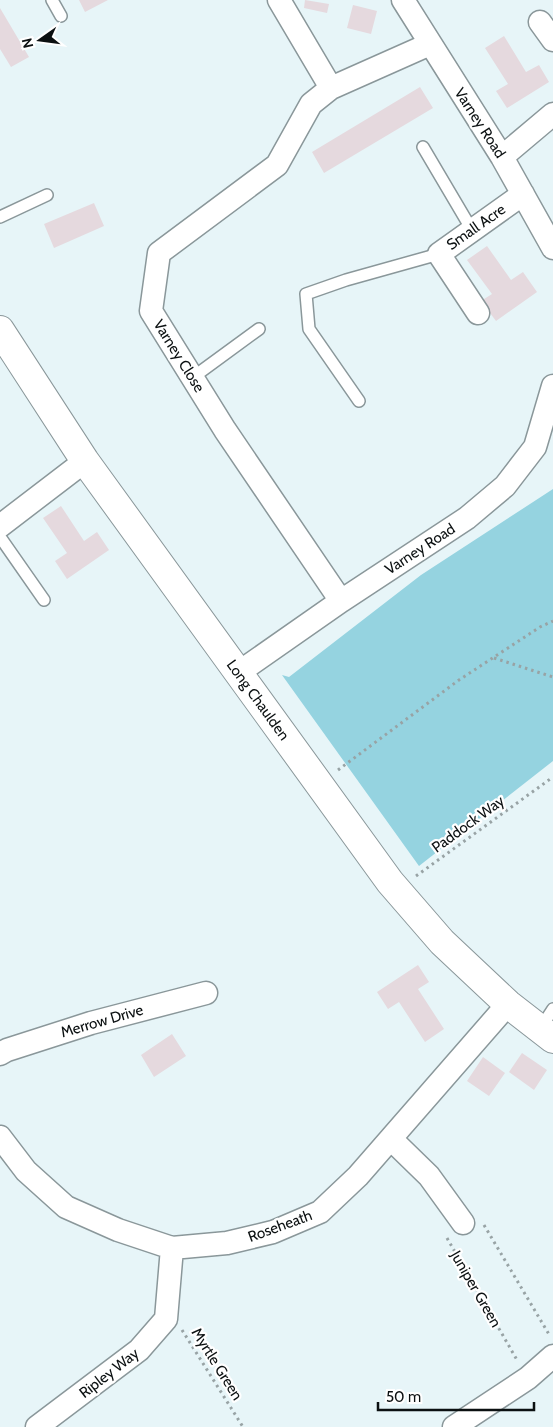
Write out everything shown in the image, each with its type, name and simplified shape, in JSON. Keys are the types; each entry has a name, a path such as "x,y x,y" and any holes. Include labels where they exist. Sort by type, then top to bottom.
{"street":[{"path":"279,0 332,88"},
{"name":"Varney Road","path":"402,0 502,157 553,248"},
{"path":"540,22 553,40"},
{"name":"Varney Close","path":"341,601 225,430 151,311 159,253 276,165 311,104 332,88 430,44"},
{"path":"502,157 553,114"},
{"name":"Small Acre","path":"478,313 439,254 523,194"},
{"name":"Long Chaulden","path":"0,330 85,461 390,882 442,942 508,1004 549,1026"},
{"name":"Varney Road","path":"238,673 341,601 467,518 505,486 535,447 553,386"},
{"path":"0,526 85,461"},
{"name":"Merrow Drive","path":"0,1054 7,1050 91,1023 206,992"},
{"name":"Roseheath","path":"1,1139 26,1171 66,1207 118,1230 172,1248 226,1243 273,1232 320,1212 358,1176 508,1004"},
{"path":"391,1139 429,1176 463,1223"},
{"path":"166,1318 172,1248"},
{"name":"Ripley Way","path":"37,1427 139,1350 166,1318"},
{"path":"454,1427 528,1378 553,1356"}],"lane":[{"path":"52,0 61,16"},
{"path":"423,147 472,230"},
{"path":"0,217 47,195"},
{"path":"359,401 308,329 306,294 346,280 439,254"},
{"path":"192,378 259,330"},
{"path":"0,538 44,600"}],"path":[{"path":"319,784 459,680 540,627 553,622"},
{"path":"494,658 553,677"},
{"name":"Paddock Way","path":"397,889 553,777"},
{"path":"463,1223 477,1212 553,1342"},
{"name":"Juniper Green","path":"463,1223 446,1236 528,1378"},
{"name":"Myrtle Green","path":"166,1318 179,1326 243,1427"}],"shaded area":[{"path":"553,489 553,761 419,866 282,675 289,677 421,575"}],"building":[{"path":"79,0 108,0 85,12"},
{"path":"305,0 329,4 327,13 304,8"},
{"path":"353,5 377,11 371,34 347,28"},
{"path":"0,8 29,57 11,67 0,49"},
{"path":"504,36 526,72 539,65 549,82 507,108 496,91 508,84 485,48"},
{"path":"420,87 433,108 324,173 312,152"},
{"path":"94,203 104,226 54,248 44,224"},
{"path":"487,246 511,280 523,272 537,292 496,321 481,301 492,294 467,260"},
{"path":"61,506 84,541 97,532 109,550 67,579 55,561 67,553 43,518"},
{"path":"418,965 429,982 418,989 444,1029 425,1042 399,1002 388,1009 377,992"},
{"path":"172,1034 186,1056 154,1077 141,1055"},
{"path":"522,1053 547,1070 534,1090 509,1072"},
{"path":"483,1057 505,1073 489,1096 467,1081"}]}
